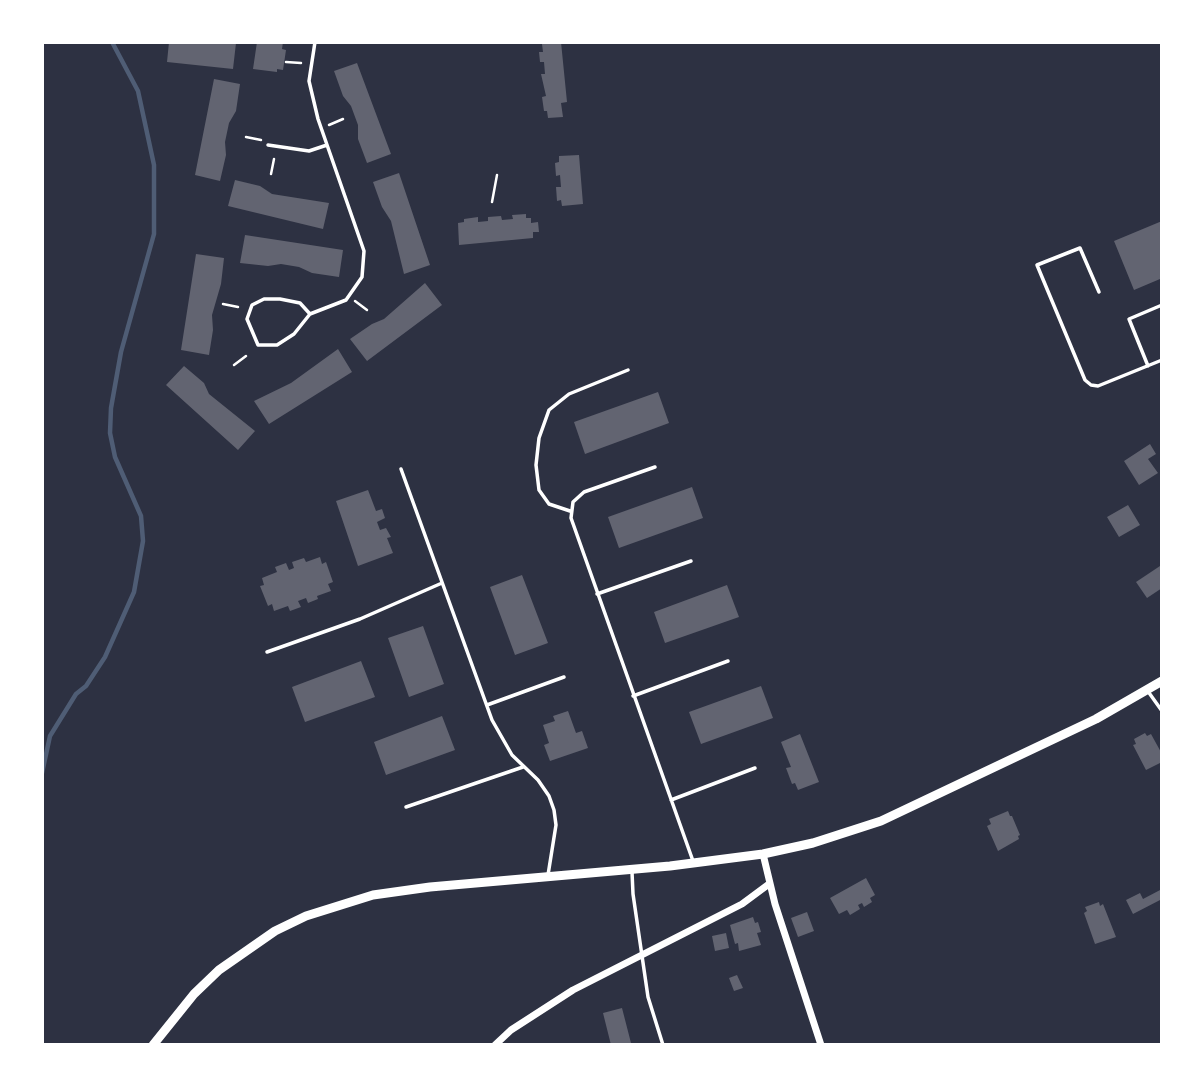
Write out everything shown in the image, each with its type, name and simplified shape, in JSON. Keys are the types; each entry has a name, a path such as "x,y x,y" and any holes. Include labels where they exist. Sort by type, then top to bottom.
{"street":[{"path":"153,1045 194,994 219,970 275,930 306,916 373,895 430,887 694,863 763,854 813,843 881,821 1012,760 1162,681"},
{"path":"763,854 775,904 821,1045"},
{"path":"495,1045 511,1030 546,1006 742,904 769,884"}],"lane":[{"path":"310,314 300,303 264,299 252,305 247,318 258,345 277,345 294,334 310,314 346,300 362,277 365,251 327,145 309,81 314,42"},
{"path":"268,145 309,151 327,145"},
{"path":"1099,292 1080,247 1037,265 1086,380 1091,385 1098,386 1162,360"},
{"path":"1148,366 1129,319 1162,305"},
{"path":"570,511 549,504 539,489 536,466 540,438 549,410 569,394 628,370"},
{"path":"655,467 584,492 573,502 570,518 694,863"},
{"path":"401,469 500,736 549,796 556,825 548,877"},
{"path":"597,594 691,561"},
{"path":"267,652 360,619 442,583"},
{"path":"633,696 728,661"},
{"path":"487,705 564,677"},
{"path":"1147,690 1162,711"},
{"path":"406,807 523,767"},
{"path":"671,800 755,768"},
{"path":"632,869 633,894 648,997 663,1045"}],"path":[{"path":"286,62 301,63"},
{"path":"329,125 343,119"},
{"path":"246,137 261,140"},
{"path":"271,174 274,159"},
{"path":"492,202 497,175"},
{"path":"355,301 367,310"},
{"path":"223,304 238,307"},
{"path":"234,365 246,356"}],"building":[{"path":"169,42 236,43 233,69 167,62"},
{"path":"257,42 283,42 282,49 286,50 283,70 277,69 277,72 253,69"},
{"path":"561,42 567,102 561,103 563,117 548,118 542,97 546,96 541,74 545,74 544,62 540,62 539,52 543,52 542,44"},
{"path":"357,63 391,154 367,163 358,139 358,125 334,71"},
{"path":"214,79 240,84 236,111 229,123 225,142 226,155 220,181 195,175"},
{"path":"579,155 583,204 562,206 561,200 557,201 556,187 561,187 560,175 556,176 555,163 559,162 559,156"},
{"path":"399,173 430,265 404,274 391,221 382,207 373,182"},
{"path":"235,180 260,186 272,194 329,203 323,229 228,206"},
{"path":"526,214 526,218 531,218 531,223 538,222 539,232 533,232 533,238 459,245 458,223 464,222 464,219 478,217 478,222 488,221 488,217 501,216 502,220 513,219 512,215"},
{"path":"1162,221 1162,283 1160,279 1134,290 1114,241"},
{"path":"245,235 343,250 339,277 281,264 268,266 240,263"},
{"path":"196,254 224,258 221,284 212,315 213,330 209,355 181,350"},
{"path":"425,283 442,305 367,361 350,339 384,319"},
{"path":"338,349 352,372 269,424 254,401 291,383"},
{"path":"184,366 204,383 209,394 255,431 238,450 166,385"},
{"path":"658,392 669,423 585,454 574,422"},
{"path":"1150,444 1156,454 1148,459 1158,473 1139,485 1124,461"},
{"path":"692,487 703,518 619,548 608,517"},
{"path":"368,490 376,511 382,509 385,518 377,522 380,530 386,528 391,537 387,538 393,553 358,566 336,501"},
{"path":"1128,505 1140,525 1119,537 1107,517"},
{"path":"320,557 322,564 326,562 333,582 328,584 331,591 308,603 306,598 298,601 301,607 290,611 288,606 274,611 272,604 268,606 260,586 264,585 262,578 277,572 275,567 286,563 289,570 294,568 292,562 304,558 306,562"},
{"path":"1160,566 1162,588 1147,598 1136,582"},
{"path":"522,575 548,643 515,655 490,587"},
{"path":"727,585 739,617 665,643 654,612"},
{"path":"423,626 444,684 409,697 388,638"},
{"path":"361,661 375,697 305,722 292,687"},
{"path":"761,686 773,718 701,744 689,712"},
{"path":"568,711 576,733 582,731 588,748 550,761 544,745 549,743 543,725 555,721 553,716"},
{"path":"442,716 455,750 386,775 374,742"},
{"path":"1145,733 1147,736 1151,734 1162,754 1162,762 1146,770 1133,745 1136,744 1134,739"},
{"path":"800,734 819,782 798,790 795,783 792,784 786,768 791,767 781,742"},
{"path":"1008,811 1020,835 1019,839 998,851 987,826 991,824 989,819"},
{"path":"866,878 875,895 870,898 872,902 864,907 862,903 858,905 860,909 850,915 847,910 839,914 830,898"},
{"path":"1162,889 1162,899 1133,914 1126,900 1140,893 1143,899"},
{"path":"1099,902 1100,906 1103,904 1116,937 1095,944 1084,913 1087,911 1085,907"},
{"path":"807,912 814,931 798,937 791,918"},
{"path":"753,917 761,932 757,933 761,945 739,951 730,925"},
{"path":"726,933 729,948 715,951 712,936"},
{"path":"737,975 743,988 734,991 729,978"},
{"path":"622,1008 631,1043 611,1045 603,1013"}],"waterway":[{"path":"42,773 50,736 76,694 86,686 105,657 134,592 143,541 141,516 115,457 110,433 111,408 121,352 154,234 154,165 138,91 112,42"}]}
